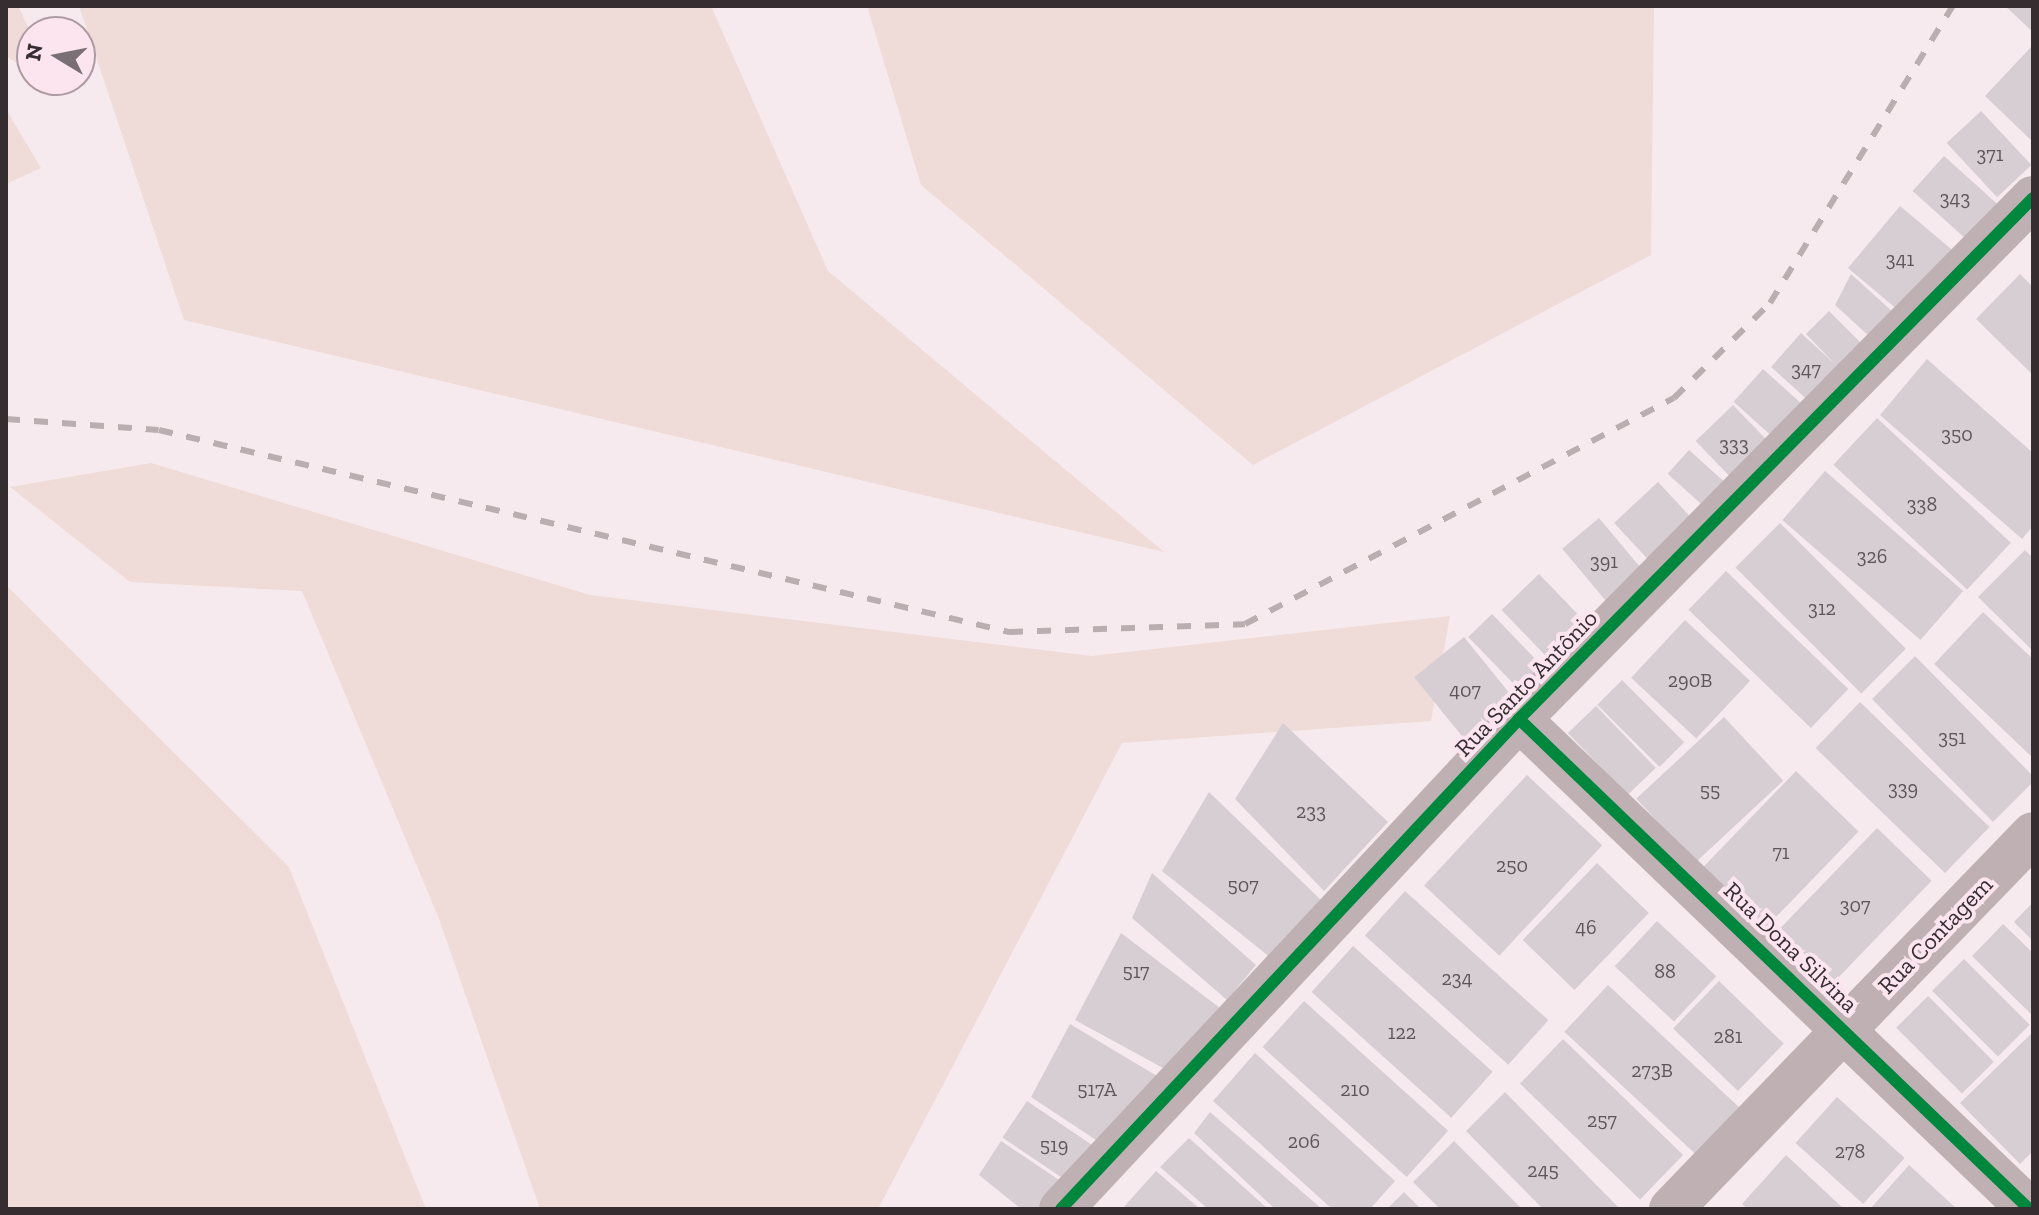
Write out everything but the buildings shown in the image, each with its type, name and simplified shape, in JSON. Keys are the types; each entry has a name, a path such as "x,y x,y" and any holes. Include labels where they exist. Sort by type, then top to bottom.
{"street":[{"name":"Rua Santo Antônio","path":"1061,1209 1519,719 2033,198"},
{"name":"Rua Dona Silvina","path":"1519,719 2029,1209"},
{"name":"Rua Contagem","path":"1671,1209 2033,834"}],"shaded area":[{"path":"6,6 18,6 23,16 16,16 16,63 6,56"},
{"path":"79,6 711,6 828,271 1164,552 184,320 96,57 96,16 82,16"},
{"path":"867,6 1654,6 1651,255 1253,465 921,185"},
{"path":"6,109 41,168 6,184"},
{"path":"151,463 590,595 1091,656 1450,616 1431,721 1122,743 878,1209 540,1209 439,919 302,591 130,582 10,487"},
{"path":"6,585 289,867 426,1209 6,1209"}],"railway":[{"path":"6,419 159,430 1009,632 1245,624 1674,398 1770,303 1953,6"}],"cycle path":[{"path":"1061,1209 1519,719 2033,198"},
{"path":"1519,719 2029,1209"}]}
